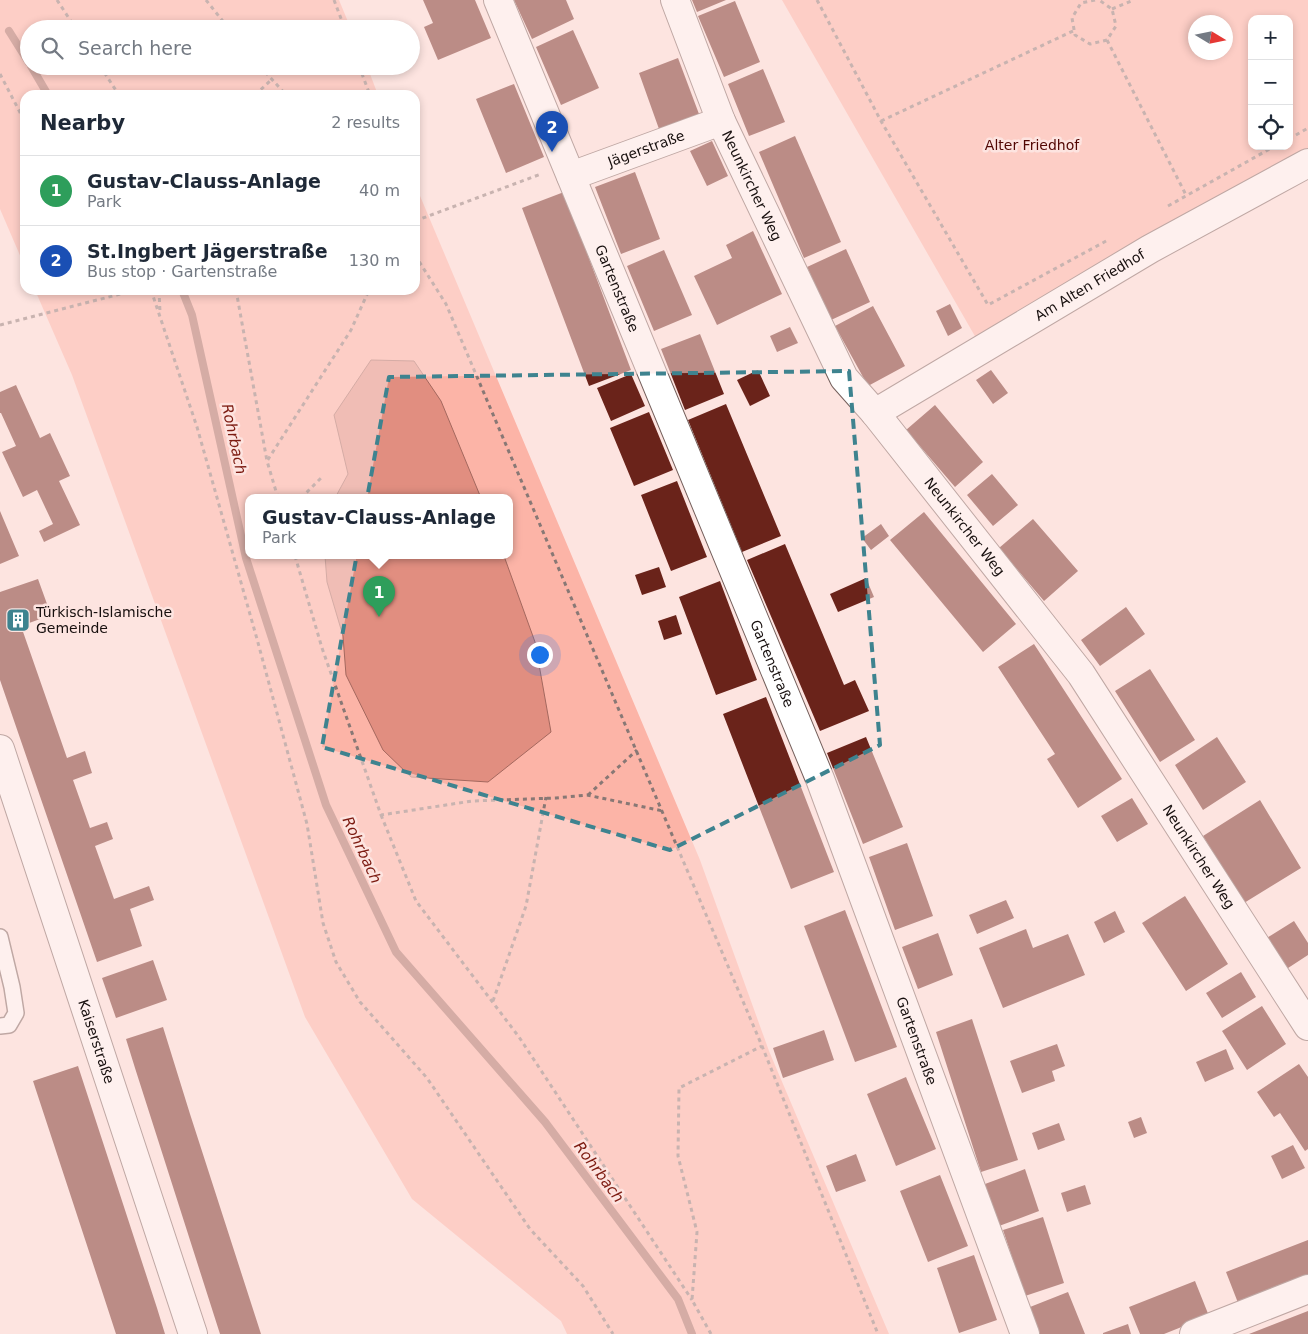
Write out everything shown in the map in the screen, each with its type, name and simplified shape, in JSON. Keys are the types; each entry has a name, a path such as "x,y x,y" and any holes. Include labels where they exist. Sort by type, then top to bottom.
{"street":[{"name":"Gartenstraße","path":"498,0 820,779 1025,1334"},
{"name":"Neunkircher Weg","path":"675,0 721,120 844,378 875,413 1081,674 1308,1026"},
{"name":"Jägerstraße","path":"569,170 721,120"},
{"name":"Am Alten Friedhof","path":"875,413 1150,248 1308,163"},
{"name":"Kaiserstraße","path":"0,749 193,1334"},
{"path":"1194,1334 1308,1289"}],"lane":[{"path":"0,937 16,1013 9,1025 0,1026"}],"path":[{"path":"58,0 70,20"},
{"path":"206,0 222,20"},
{"path":"334,0 342,20"},
{"path":"817,0 881,120 988,305 1114,237"},
{"path":"1095,0 1080,2 1072,18 1075,35 1090,44 1107,40 1116,26 1112,9 1099,0"},
{"path":"1112,9 1134,0"},
{"path":"881,120 1073,31"},
{"path":"1107,40 1186,195"},
{"path":"0,74 20,112"},
{"path":"106,75 116,90"},
{"path":"267,75 281,90"},
{"path":"362,75 368,90"},
{"path":"261,90 271,80"},
{"path":"1293,137 1308,128"},
{"path":"1163,209 1269,150"},
{"path":"420,219 569,170"},
{"path":"420,263 446,304 637,750 762,1046 878,1334"},
{"path":"0,324 116,295"},
{"path":"153,295 197,427 257,639 307,824 323,923 336,962 360,1002 427,1078 530,1229 583,1286 613,1334"},
{"path":"159,295 161,318"},
{"path":"237,295 268,461 277,494"},
{"path":"268,461 351,330 367,295"},
{"path":"305,494 321,478"},
{"path":"296,559 322,648 381,815 416,900 524,1045 692,1300 711,1334"},
{"path":"587,795 637,750"},
{"path":"381,815 472,801 587,795 663,811"},
{"path":"493,1001 526,906 546,798"},
{"path":"692,1300 696,1232 678,1156 679,1088 762,1046"}],"highlighted area":[{"path":"849,371 880,745 670,850 322,747 389,377"}],"green space":[{"path":"0,0 339,0 347,20 20,20 20,75 370,75 376,90 20,90 20,255 0,209"},
{"name":"Alter Friedhof","path":"782,0 1308,0 1308,161 976,338"},
{"path":"420,196 700,860 769,1051 889,1334 567,1334 561,1321 412,1199 305,1017 72,375 37,295 420,295"}],"shaded area":[{"path":"371,360 414,361 441,401 479,494 337,494 348,474 334,415"},
{"path":"325,559 505,559 535,642 551,732 488,782 411,777 383,750 346,675 343,636 327,582"}],"building":[{"path":"423,0 475,0 491,38 438,60 424,27 433,23"},
{"path":"514,0 566,0 574,19 532,39"},
{"path":"692,0 726,0 697,12"},
{"path":"735,1 760,62 724,77 698,16"},
{"path":"573,30 599,88 561,105 536,47"},
{"path":"678,58 699,114 659,129 639,73"},
{"path":"763,69 785,122 749,136 728,84"},
{"path":"514,84 544,157 506,173 476,99"},
{"path":"795,136 841,242 804,258 759,152"},
{"path":"712,141 728,176 707,186 690,151"},
{"path":"635,172 660,239 621,254 595,187"},
{"path":"564,192 631,370 589,386 522,208"},
{"path":"753,231 782,294 717,325 694,276 732,258 726,245"},
{"path":"846,249 870,302 831,320 807,267"},
{"path":"664,250 692,315 654,331 627,266"},
{"path":"950,304 962,328 948,336 936,311"},
{"path":"873,306 905,366 868,386 835,326"},
{"path":"790,327 798,343 777,352 770,336"},
{"path":"700,334 724,394 685,410 661,349"},
{"path":"758,370 770,396 750,406 737,380"},
{"path":"991,370 1008,393 993,404 976,380"},
{"path":"631,374 645,406 611,421 597,388"},
{"path":"16,385 40,438 50,433 70,476 59,481 80,525 44,542 39,531 53,524 37,490 23,497 2,452 16,446 0,413 0,392"},
{"path":"726,404 781,536 742,552 688,420"},
{"path":"935,405 983,462 955,487 906,430"},
{"path":"649,412 673,470 634,486 610,428"},
{"path":"992,474 1018,505 993,526 967,495"},
{"path":"677,481 707,557 671,571 641,495"},
{"path":"0,511 19,556 0,564"},
{"path":"924,512 1016,624 983,652 890,540"},
{"path":"1033,519 1078,571 1044,601 999,548"},
{"path":"881,524 889,536 871,550 862,538"},
{"path":"785,544 844,685 855,680 869,711 820,731 747,560"},
{"path":"659,567 666,587 642,595 635,575"},
{"path":"866,578 874,597 838,612 830,594"},
{"path":"38,579 51,615 21,626 67,758 85,751 92,773 73,780 90,828 107,822 113,839 95,846 114,899 149,886 154,900 130,909 142,946 97,962 0,680 0,592"},
{"path":"720,581 757,680 716,695 679,597"},
{"path":"1126,607 1145,634 1100,666 1081,640"},
{"path":"676,615 682,634 664,640 658,621"},
{"path":"1034,644 1122,779 1078,808 1047,759 1055,754 998,667"},
{"path":"1150,669 1195,740 1160,762 1115,691"},
{"path":"766,697 834,872 791,889 723,714"},
{"path":"866,737 903,827 863,844 827,753"},
{"path":"1217,737 1246,782 1203,810 1175,765"},
{"path":"1132,798 1148,824 1117,842 1101,816"},
{"path":"1260,800 1301,868 1244,903 1203,836"},
{"path":"907,843 933,916 895,930 869,857"},
{"path":"1185,896 1228,964 1186,991 1142,923"},
{"path":"1006,900 1014,918 977,934 969,915"},
{"path":"845,910 897,1047 855,1062 804,926"},
{"path":"1115,911 1125,932 1104,943 1094,922"},
{"path":"1294,921 1308,943 1308,955 1285,970 1265,939"},
{"path":"1026,929 1033,948 1068,934 1085,975 1003,1008 979,948"},
{"path":"938,933 953,975 918,989 902,947"},
{"path":"153,960 167,1000 116,1018 102,978"},
{"path":"1241,972 1256,997 1222,1018 1206,993"},
{"path":"1262,1006 1286,1044 1247,1070 1222,1031"},
{"path":"972,1019 1018,1160 981,1172 936,1032"},
{"path":"163,1027 261,1334 220,1334 135,1068 126,1039"},
{"path":"824,1030 834,1060 783,1078 773,1048"},
{"path":"1057,1044 1065,1066 1052,1071 1055,1081 1022,1093 1010,1061"},
{"path":"1226,1049 1234,1069 1205,1082 1196,1062"},
{"path":"1299,1064 1308,1077 1308,1149 1305,1151 1280,1113 1274,1117 1257,1092"},
{"path":"78,1066 165,1334 116,1334 33,1081"},
{"path":"906,1077 936,1149 896,1166 867,1094"},
{"path":"1141,1117 1147,1133 1134,1138 1128,1122"},
{"path":"1059,1123 1065,1140 1038,1150 1032,1133"},
{"path":"1293,1145 1305,1168 1282,1179 1271,1156"},
{"path":"856,1154 866,1181 836,1192 826,1166"},
{"path":"1025,1169 1039,1211 999,1226 985,1184"},
{"path":"940,1175 968,1246 928,1262 900,1191"},
{"path":"1085,1185 1091,1204 1067,1212 1061,1193"},
{"path":"1043,1217 1064,1283 1025,1296 1003,1230"},
{"path":"1308,1240 1308,1282 1240,1308 1226,1272"},
{"path":"974,1255 997,1320 959,1333 937,1268"},
{"path":"1195,1281 1209,1316 1164,1334 1140,1334 1129,1307"},
{"path":"1068,1292 1085,1334 1040,1334 1030,1307"},
{"path":"1308,1311 1308,1334 1249,1334 1272,1325"},
{"path":"1128,1324 1131,1334 1103,1334 1103,1333"}],"waterway":[{"name":"Rohrbach","path":"9,31 20,49"},
{"name":"Rohrbach","path":"36,75 45,90"},
{"name":"Rohrbach","path":"184,295 192,315 245,554"},
{"name":"Rohrbach","path":"246,559 326,805 396,952 545,1122 678,1299 692,1334"}],"place":[{"name":"St.Ingbert Jägerstraße","path":"552,152"},
{"name":"Gustav-Clauss-Anlage","path":"379,617"},
{"name":"Türkisch-Islamische Gemeinde","path":"18,620"}]}
